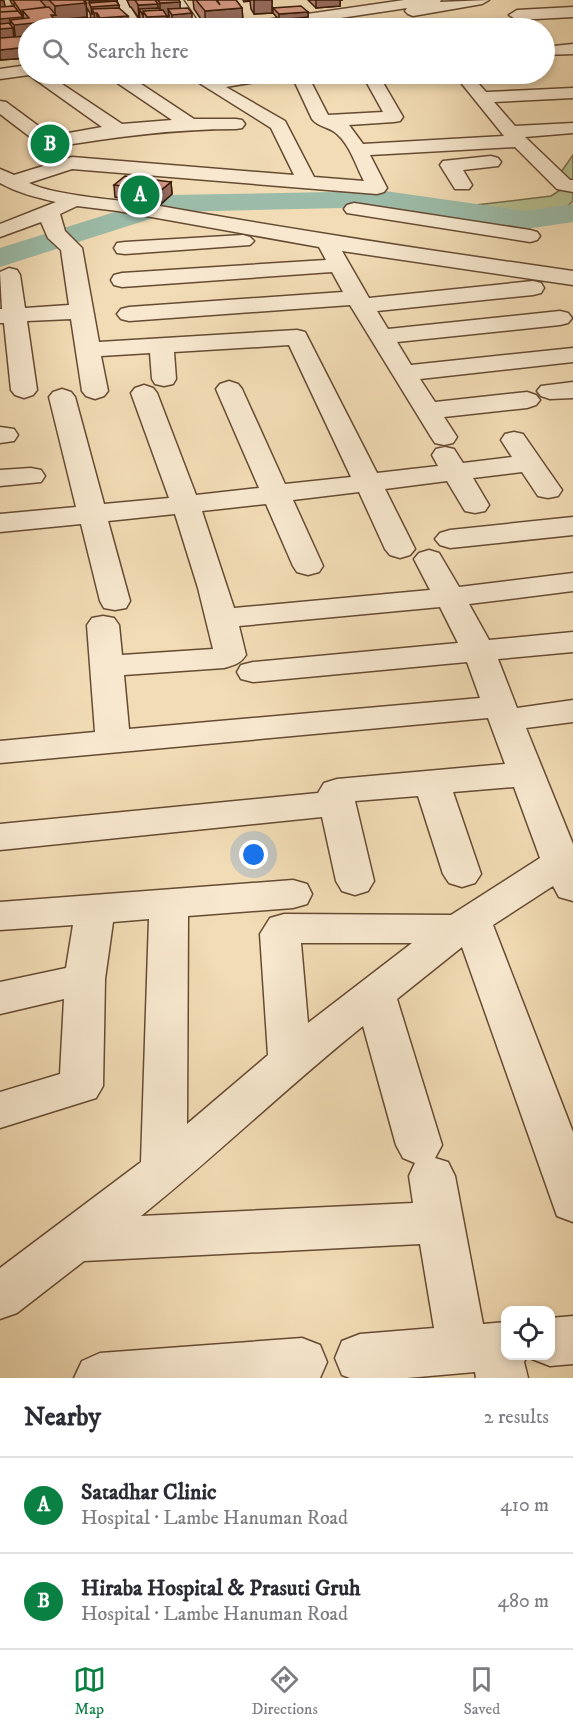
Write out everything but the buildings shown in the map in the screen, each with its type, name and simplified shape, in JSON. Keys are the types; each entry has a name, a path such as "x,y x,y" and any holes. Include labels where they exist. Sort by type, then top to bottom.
{"street":[{"path":"119,0 130,18"},
{"path":"176,0 188,18"},
{"path":"298,0 315,18"},
{"path":"335,18 434,0"},
{"path":"534,0 573,29"},
{"path":"386,18 488,2"},
{"path":"240,9 245,18"},
{"path":"532,18 551,13 573,12"},
{"path":"456,15 499,13 506,18"},
{"path":"555,60 573,49"},
{"path":"0,69 18,66"},
{"path":"0,74 18,71"},
{"path":"51,84 118,130"},
{"path":"131,84 190,124"},
{"path":"211,84 279,125 307,183"},
{"path":"0,199 10,182 65,164 377,188 358,150 343,129 324,121 304,84"},
{"path":"324,121 394,117 376,84"},
{"path":"471,84 501,127 568,185"},
{"path":"482,97 573,93"},
{"path":"0,106 47,141 118,130 190,124 236,124"},
{"path":"358,150 501,127 573,110"},
{"path":"214,123 232,177"},
{"path":"152,127 160,171"},
{"path":"501,127 573,128"},
{"path":"404,130 437,128"},
{"path":"86,135 92,165"},
{"path":"462,185 450,165 537,159"},
{"path":"10,182 76,200 118,205 327,242 573,278"},
{"path":"0,231 50,213 76,200"},
{"path":"354,209 530,236"},
{"path":"50,213 51,226 64,242 83,311 95,390"},
{"path":"407,254 439,221"},
{"path":"125,248 300,237"},
{"path":"327,242 360,302 427,411 455,473 475,505"},
{"path":"122,280 341,266"},
{"path":"9,275 7,316 24,390"},
{"path":"129,314 360,302 533,288"},
{"path":"7,316 83,311"},
{"path":"381,337 560,318"},
{"path":"0,1297 164,1171 290,1061 465,925 569,869 527,774 479,652 451,597 426,549 368,483 298,338 292,336 236,351 162,345 90,350"},
{"path":"106,666 227,658 230,655 222,618 185,505 154,386 162,345"},
{"path":"403,373 573,355"},
{"path":"229,389 308,566"},
{"path":"427,411 550,394"},
{"path":"62,397 92,515 109,613 106,666 113,741"},
{"path":"514,440 548,490"},
{"path":"0,523 275,495 531,463"},
{"path":"0,478 32,476"},
{"path":"426,549 573,526"},
{"path":"222,618 451,597 573,582"},
{"path":"254,672 573,642"},
{"path":"0,752 113,741 502,713 573,711"},
{"path":"355,880 335,792 430,781 527,774"},
{"path":"430,781 462,874"},
{"path":"0,837 337,803"},
{"path":"0,916 293,894"},
{"path":"164,1171 169,904"},
{"path":"0,1110 81,1086 85,979 95,909"},
{"path":"290,1061 281,930 289,926 465,925"},
{"path":"465,925 557,1149 573,1202"},
{"path":"0,998 85,979"},
{"path":"360,1358 492,1355 440,1222 425,1160 375,995"},
{"path":"75,1240 440,1222"},
{"path":"555,1342 573,1340"},
{"path":"100,1378 302,1362"}],"green space":[{"path":"573,155 573,182 561,172"},
{"path":"573,182 573,201 562,211 522,215 476,211 476,205 551,196"},
{"path":"367,199 525,221 532,233 358,205"}],"waterway":[{"path":"0,258 169,204 385,199 526,220 573,213"}],"place":[{"name":"Hiraba Hospital & Prasuti Gruh","path":"50,144"},
{"name":"Satadhar Clinic","path":"140,195"}]}
